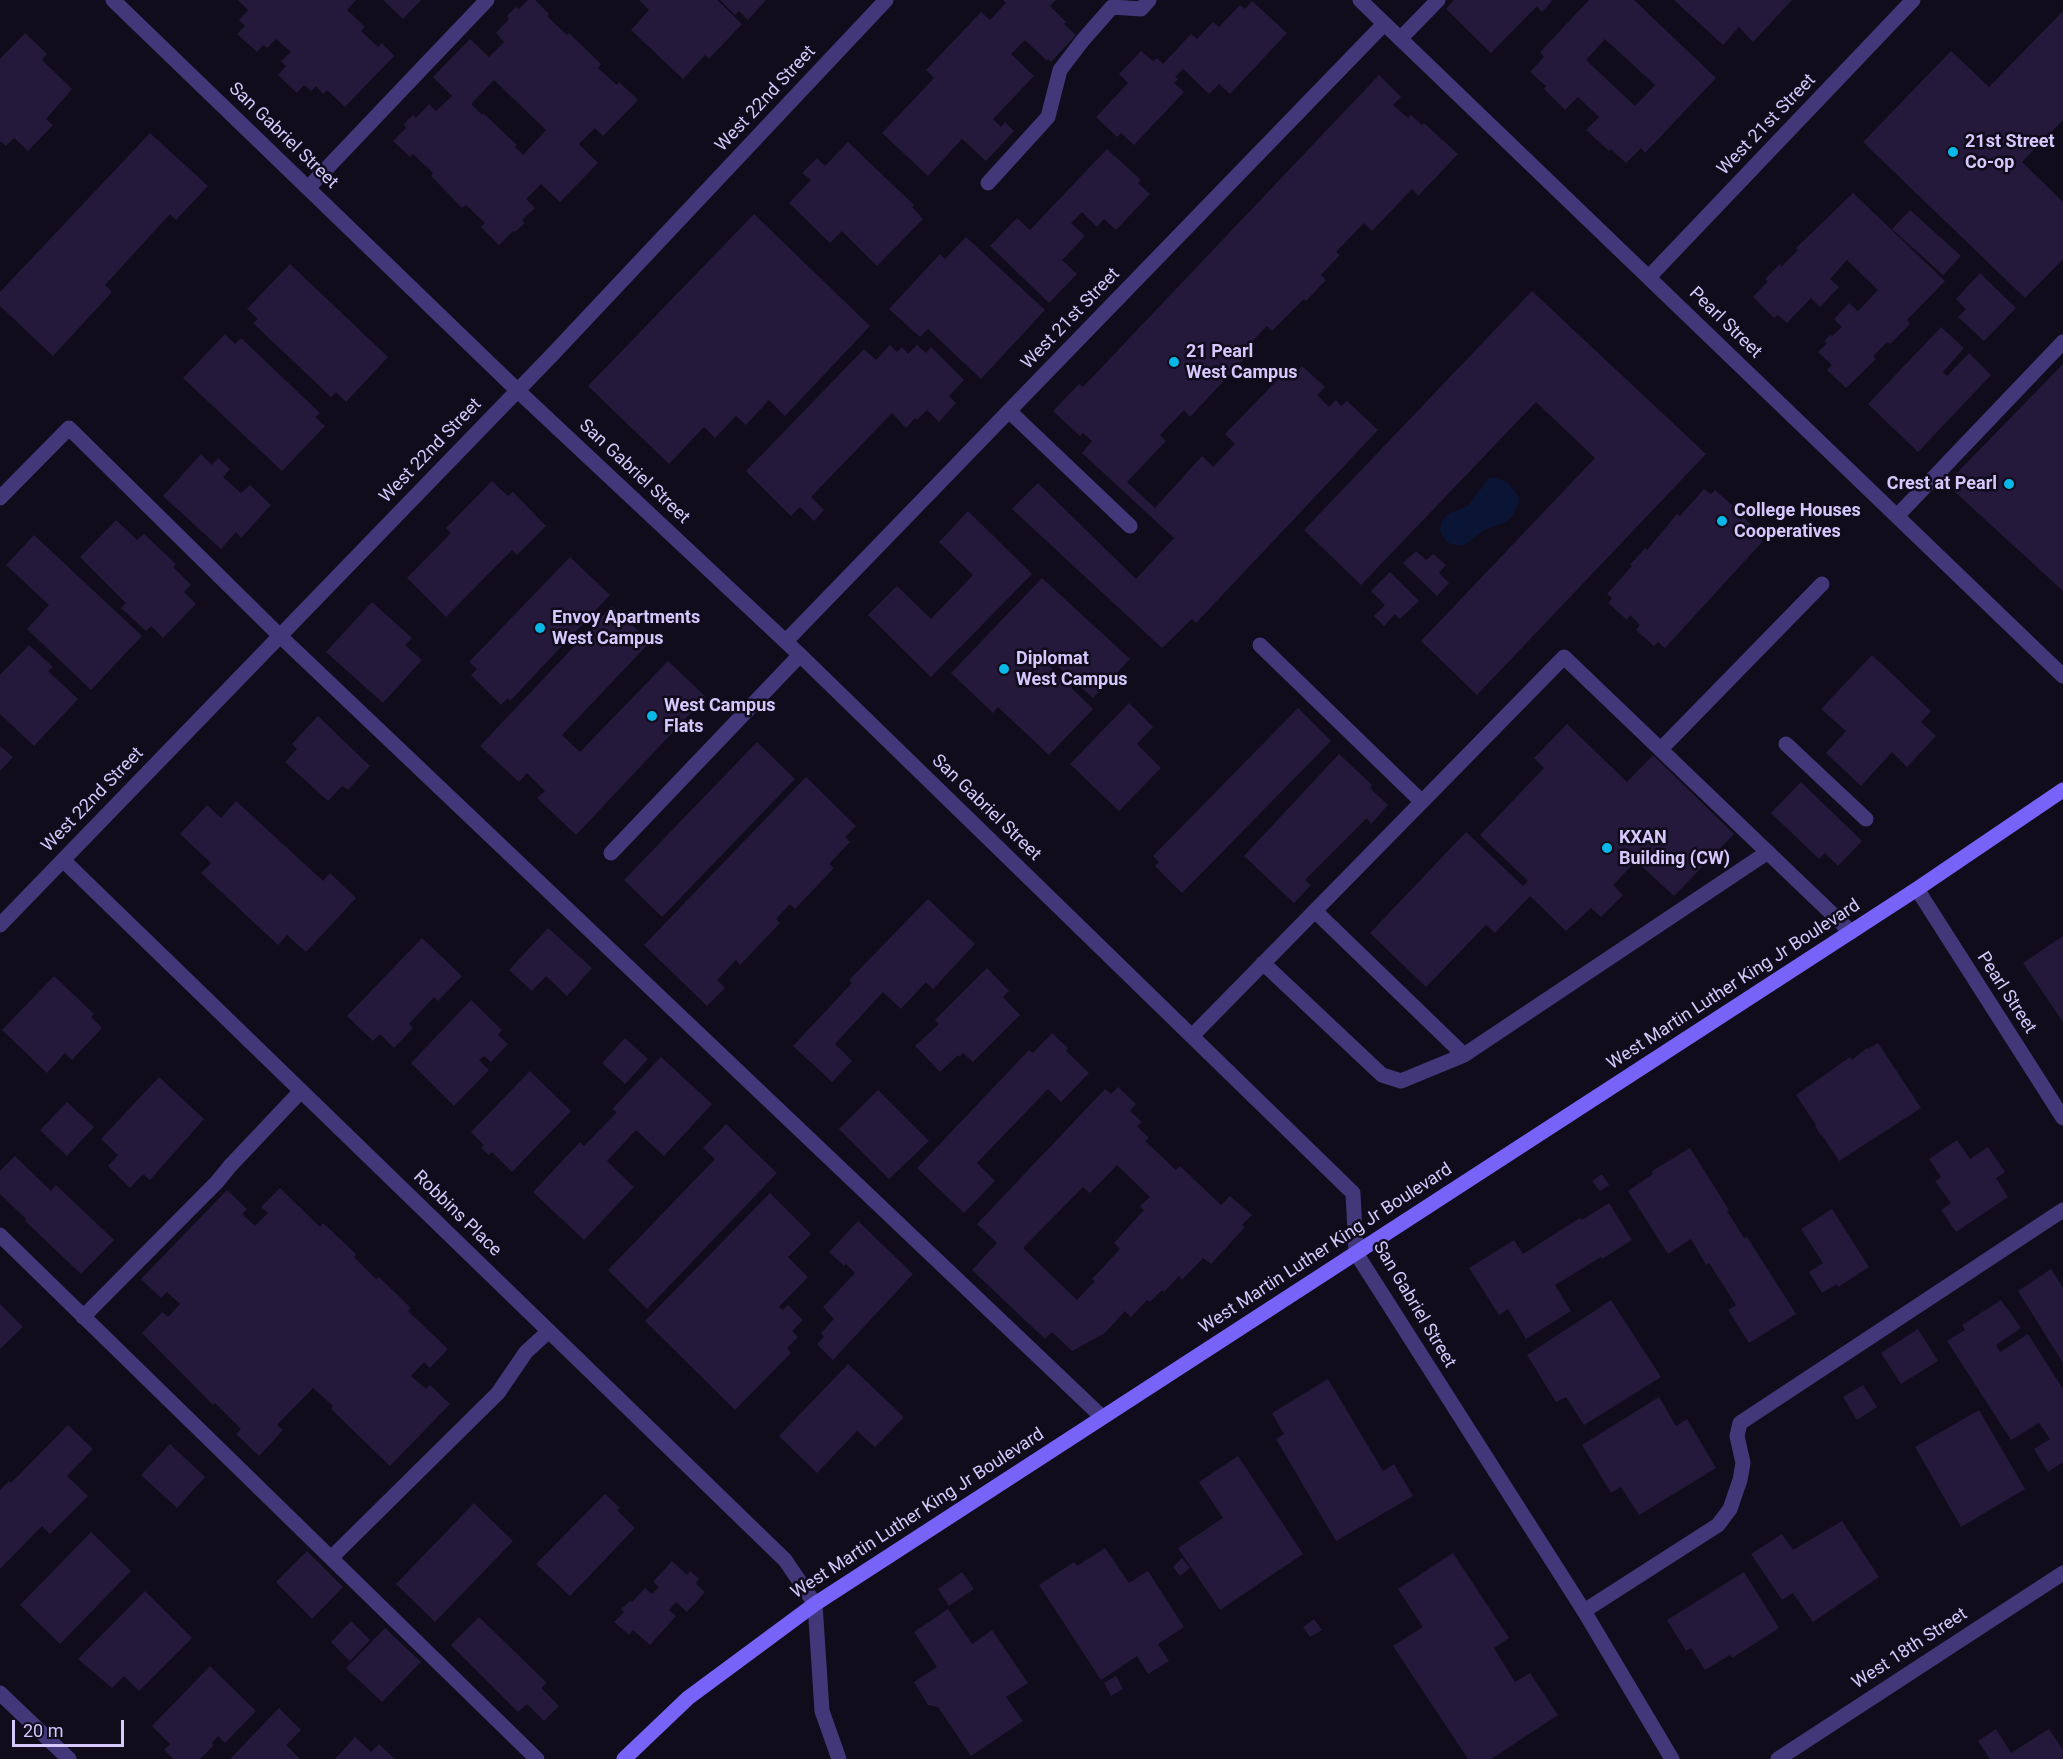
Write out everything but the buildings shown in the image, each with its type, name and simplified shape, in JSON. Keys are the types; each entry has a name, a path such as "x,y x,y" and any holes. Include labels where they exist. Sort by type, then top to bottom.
{"main road":[{"name":"West Martin Luther King Jr Boulevard","path":"624,1759 688,1698 815,1604 1917,890 2063,790"}],"street":[{"name":"San Gabriel Street","path":"113,0 517,390 786,641 1353,1192 1356,1253 1584,1611 1672,1759"},
{"path":"309,188 487,0"},
{"name":"West 22nd Street","path":"0,925 517,390 886,0"},
{"path":"988,183 1048,117 1060,69 1083,40 1113,7 1141,9 1149,0"},
{"name":"Pearl Street","path":"1360,0 2063,676"},
{"path":"1400,39 1438,0"},
{"name":"West 21st Street","path":"1649,277 1913,0"},
{"name":"West 21st Street","path":"786,641 1384,24"},
{"path":"1897,516 2063,342"},
{"path":"1009,411 1130,526"},
{"path":"0,498 69,428 279,635 1102,1417"},
{"path":"1661,749 1822,584"},
{"path":"1260,645 1422,802"},
{"path":"611,853 800,655"},
{"path":"1193,1035 1564,657 1851,932"},
{"path":"1786,744 1866,819"},
{"path":"1263,963 1382,1075 1401,1081 1464,1055 1768,852"},
{"name":"Robbins Place","path":"63,860 785,1560 815,1604"},
{"name":"Pearl Street","path":"1917,890 2063,1118"},
{"path":"1315,911 1464,1055"},
{"path":"83,1317 217,1182 301,1091"},
{"path":"1584,1611 1718,1526 1730,1509 1740,1480 1743,1463 1737,1436 1740,1423 2063,1210"},
{"path":"0,1235 537,1759"},
{"path":"332,1557 498,1393 526,1352 549,1331"},
{"name":"West 18th Street","path":"1778,1759 2063,1573"},
{"path":"815,1604 822,1711 839,1759"},
{"path":"0,1693 69,1759"}],"water":[{"path":"1489,478 1507,482 1518,495 1519,502 1512,516 1506,522 1486,529 1463,546 1450,544 1440,530 1442,521 1450,513 1468,506"}],"place":[{"name":"21st Street Co-op","path":"1953,152"},
{"name":"21 Pearl West Campus","path":"1174,362"},
{"name":"Crest at Pearl","path":"2009,484"},
{"name":"College Houses Cooperatives","path":"1722,521"},
{"name":"Envoy Apartments West Campus","path":"540,628"},
{"name":"Diplomat West Campus","path":"1004,669"},
{"name":"West Campus Flats","path":"652,716"},
{"name":"KXAN Building (CW)","path":"1607,848"}]}
